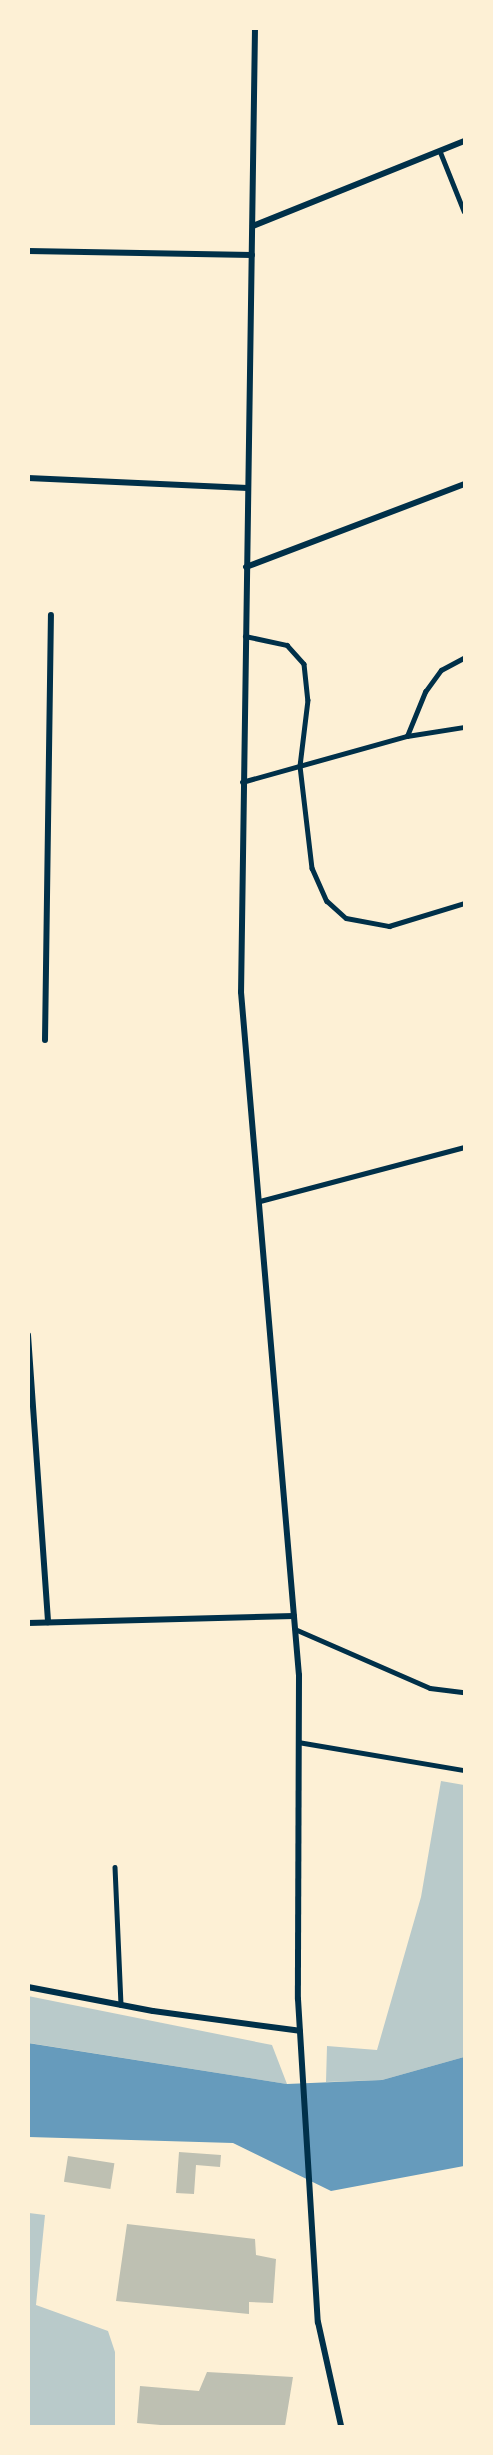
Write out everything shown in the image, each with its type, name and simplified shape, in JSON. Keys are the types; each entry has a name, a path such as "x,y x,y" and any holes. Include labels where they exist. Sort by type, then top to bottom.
{"street":[{"path":"255,28 242,782 241,993 295,1629 300,2031 318,2322 341,2427"},
{"path":"253,226 465,141"},
{"path":"28,251 252,255"},
{"path":"28,478 248,488"},
{"path":"246,567 465,484"},
{"path":"45,1040 51,615"},
{"path":"28,1335 48,1622"},
{"path":"28,1623 294,1616"},
{"path":"28,1987 121,2005 300,2031"}],"lane":[{"path":"440,150 465,211"},
{"path":"245,636 287,645 304,664 308,700 300,766 312,868 327,901 346,918 389,926 465,903"},
{"path":"407,736 425,692 441,670 465,658"},
{"path":"242,782 407,736 465,727"},
{"path":"260,1201 465,1148"},
{"path":"295,1629 430,1688 465,1692"},
{"path":"298,1742 465,1770"},
{"path":"115,1867 121,2005"}],"shaded area":[{"path":"441,1781 464,1785 464,2057 382,2080 326,2082 327,2046 377,2050 421,1897"},
{"path":"28,1996 272,2045 287,2084 29,2043"},
{"path":"29,2213 45,2215 36,2305 108,2331 115,2352 115,2426 29,2426"}],"water":[{"path":"28,2043 287,2084 382,2080 464,2057 464,2166 331,2191 233,2143 29,2137"}],"building":[{"path":"179,2152 221,2155 220,2167 196,2165 194,2194 176,2193"},
{"path":"68,2156 114,2163 110,2189 64,2182"},
{"path":"127,2224 255,2239 256,2255 276,2259 273,2303 249,2302 249,2314 116,2301"},
{"path":"207,2372 293,2377 285,2426 172,2426 137,2423 140,2386 199,2391"}]}
